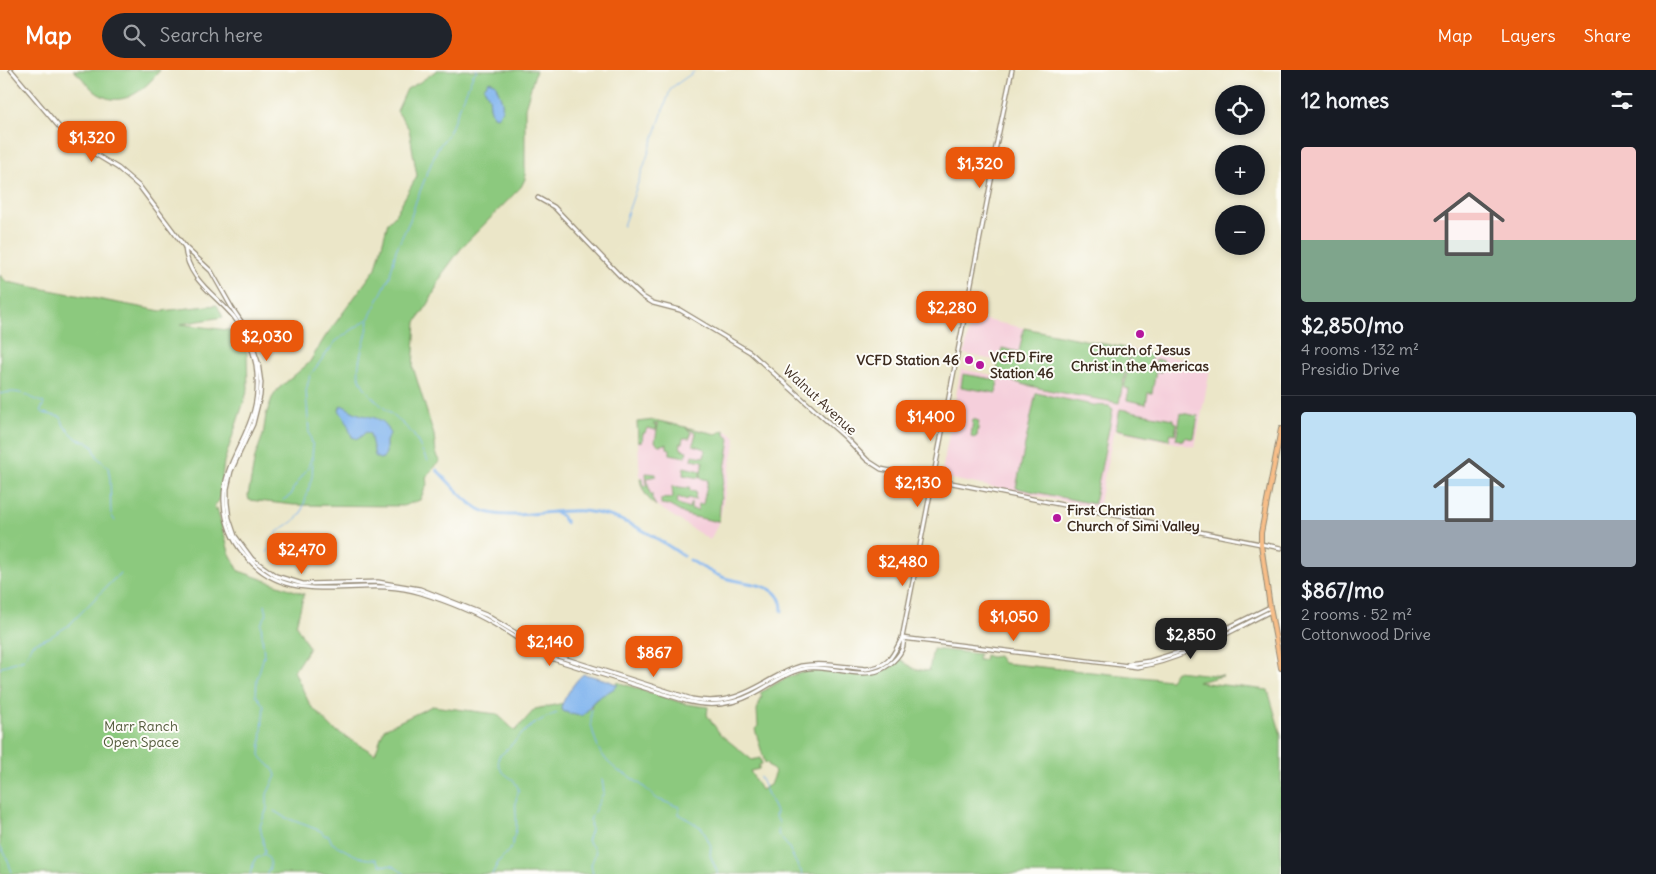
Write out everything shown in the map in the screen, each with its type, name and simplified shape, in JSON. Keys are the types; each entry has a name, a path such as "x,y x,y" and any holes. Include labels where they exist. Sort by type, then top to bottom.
{"main road":[{"path":"1281,429 1261,533 1270,609 1281,668"}],"street":[{"path":"10,70 65,134 134,180 185,247 211,271 247,330 256,351 261,384 258,407 253,424 232,471 228,489 228,508 232,527 240,544 252,559 276,576 304,584 378,582 420,589 486,615 536,646 557,656 702,701 738,697 800,666 819,664 866,670 877,667 892,657 897,651 902,638 1012,70"},
{"name":"Walnut Avenue","path":"538,198 554,207 622,278 643,297 680,310 750,352 873,464 891,472 1281,548"},
{"path":"185,247 186,255 196,277 235,318 252,351 257,374 254,410 228,471 224,485 224,502 227,523 237,545 249,561 272,578 287,584 307,588 383,586 414,590 435,597 482,618 556,660 686,701 704,704 740,700 784,676 803,669 825,668 868,673 878,671 890,664 897,656 903,644 902,638"},
{"path":"902,638 1124,664 1150,661 1176,653 1270,609"}],"shaded area":[{"path":"976,318 1024,328 1019,352 1002,348 999,361 964,354 971,320"},
{"path":"1130,349 1211,365 1195,447 1114,430 1098,508 941,477 961,369 996,376 1009,381 1119,403"},
{"path":"654,420 714,433 720,433 725,430 736,438 719,522 710,540 654,504 644,493 640,479 637,422"}],"green space":[{"path":"73,70 160,70 139,91 121,99 112,99 93,90"},
{"path":"437,70 536,70 525,108 525,179 521,187 463,246 443,273 429,303 416,322 413,367 434,435 436,453 440,461 426,477 427,484 420,500 403,506 294,505 249,500 248,496 255,457 263,435 266,415 272,398 278,389 309,363 325,337 376,268 388,222 395,215 417,176 409,129 397,111 407,89"},
{"name":"Marr Ranch Open Space","path":"0,275 7,282 161,311 217,305 223,317 181,324 235,331 247,353 248,389 224,462 219,501 214,506 215,511 217,508 229,552 239,571 304,594 296,625 309,648 294,671 310,705 333,729 375,754 384,729 432,706 497,714 515,731 535,709 569,702 591,709 592,703 617,682 686,704 708,707 707,715 720,734 752,760 760,758 762,764 759,765 759,769 750,771 761,790 770,785 775,772 768,763 765,763 755,729 758,726 757,710 762,696 760,693 784,679 803,672 822,670 868,674 890,667 900,659 914,669 929,671 933,649 979,654 978,660 984,660 985,655 991,657 998,656 1003,663 1170,680 1176,671 1223,676 1197,682 1268,690 1281,735 1280,874 0,874"},
{"path":"1024,328 1130,349 1119,403 1041,389 996,376 1002,348 1019,352"},
{"path":"1131,351 1152,355 1149,370 1154,370 1156,359 1164,361 1161,372 1156,371 1152,393 1148,393 1146,404 1127,400 1129,389 1124,388"},
{"path":"963,374 998,380 996,393 961,387"},
{"path":"1036,393 1093,405 1109,406 1113,409 1094,504 1016,488"},
{"path":"1120,409 1173,419 1173,422 1177,423 1175,434 1171,433 1169,440 1116,429"},
{"path":"1181,413 1198,416 1194,439 1184,437 1183,441 1176,439"},
{"path":"973,419 979,421 977,436 974,438 971,437"},
{"path":"654,420 685,427 691,432 690,438 683,438 682,443 680,443 681,449 687,451 685,457 670,454 667,444 659,445 655,442 658,424 653,424 657,426 656,430 647,428 645,433 643,433 642,442 638,441 637,422"},
{"path":"685,427 716,434 725,430 725,435 730,439 721,493 719,521 686,515 668,505 661,504 661,499 673,498 672,486 690,487 689,490 696,491 695,500 678,497 676,503 689,508 691,502 691,509 698,510 699,504 703,504 708,480 700,478 703,461 691,459 692,455 704,457 705,449 693,445 696,433"},
{"path":"684,467 701,471 699,478 683,475"},
{"path":"646,473 656,474 656,476 647,478 650,494 652,494 652,499 656,506 645,494 642,487 640,479 643,479 643,486 647,486"}],"water":[{"path":"489,81 495,83 502,101 502,109 497,117 493,116 489,97 484,88"},
{"path":"341,405 356,413 378,419 385,424 390,434 386,441 386,453 383,458 379,459 375,456 370,434 366,432 358,439 352,437 346,421 339,410"},
{"path":"584,674 618,685 593,702 583,715 578,716 563,711 561,708 567,695"}],"waterway":[{"path":"283,500 291,495 293,489 308,468 312,456 313,447 309,432 306,391 310,375 336,341 369,318 390,276 396,250 410,220 437,149 449,133 473,75 477,70"},
{"path":"623,226 671,88 694,72"},
{"path":"369,318 359,361 359,375 362,383 374,399 413,434 428,461"},
{"path":"0,394 7,392 23,394 44,403 41,410 43,413 61,417 64,426 77,439 92,445 98,458 108,467 111,515 115,521"},
{"path":"267,553 277,532 301,514 312,477 313,457"},
{"path":"437,470 468,501 479,509 490,513 502,515 572,511 598,513 637,527 684,556"},
{"path":"554,512 562,516 566,523"},
{"path":"690,560 725,578 770,589 781,601 782,611"},
{"path":"0,669 3,666 24,659 32,644 50,637 69,625 120,573"},
{"path":"250,874 255,859 262,856 265,852 260,826 267,809 267,794 276,776 260,755 264,706 256,695 257,679 264,656 261,624 267,614 265,605"},
{"path":"591,709 591,724 594,736 599,750 607,761 618,771 643,786 657,799 679,807 679,814 702,828 711,846 710,855 718,874"},
{"path":"492,874 499,861 512,847 516,830 518,788 516,783 502,771 498,762 499,756 532,725 557,713"},
{"path":"760,777 776,812 775,816 779,822 778,834 789,848 803,874"},
{"path":"593,874 591,865 595,850 587,841 591,830 590,820 604,792 602,779"},
{"path":"274,811 284,817 321,831 324,835 329,836 332,843 353,854 364,858 376,859 380,865 393,866 405,874"},
{"path":"0,846 12,872"},
{"path":"264,854 270,863 267,874"}],"place":[{"name":"Church of Jesus Christ in the Americas","path":"1140,334"},
{"name":"VCFD Station 46","path":"969,360"},
{"name":"VCFD Fire Station 46","path":"980,365"},
{"name":"First Christian Church of Simi Valley","path":"1057,518"}]}
